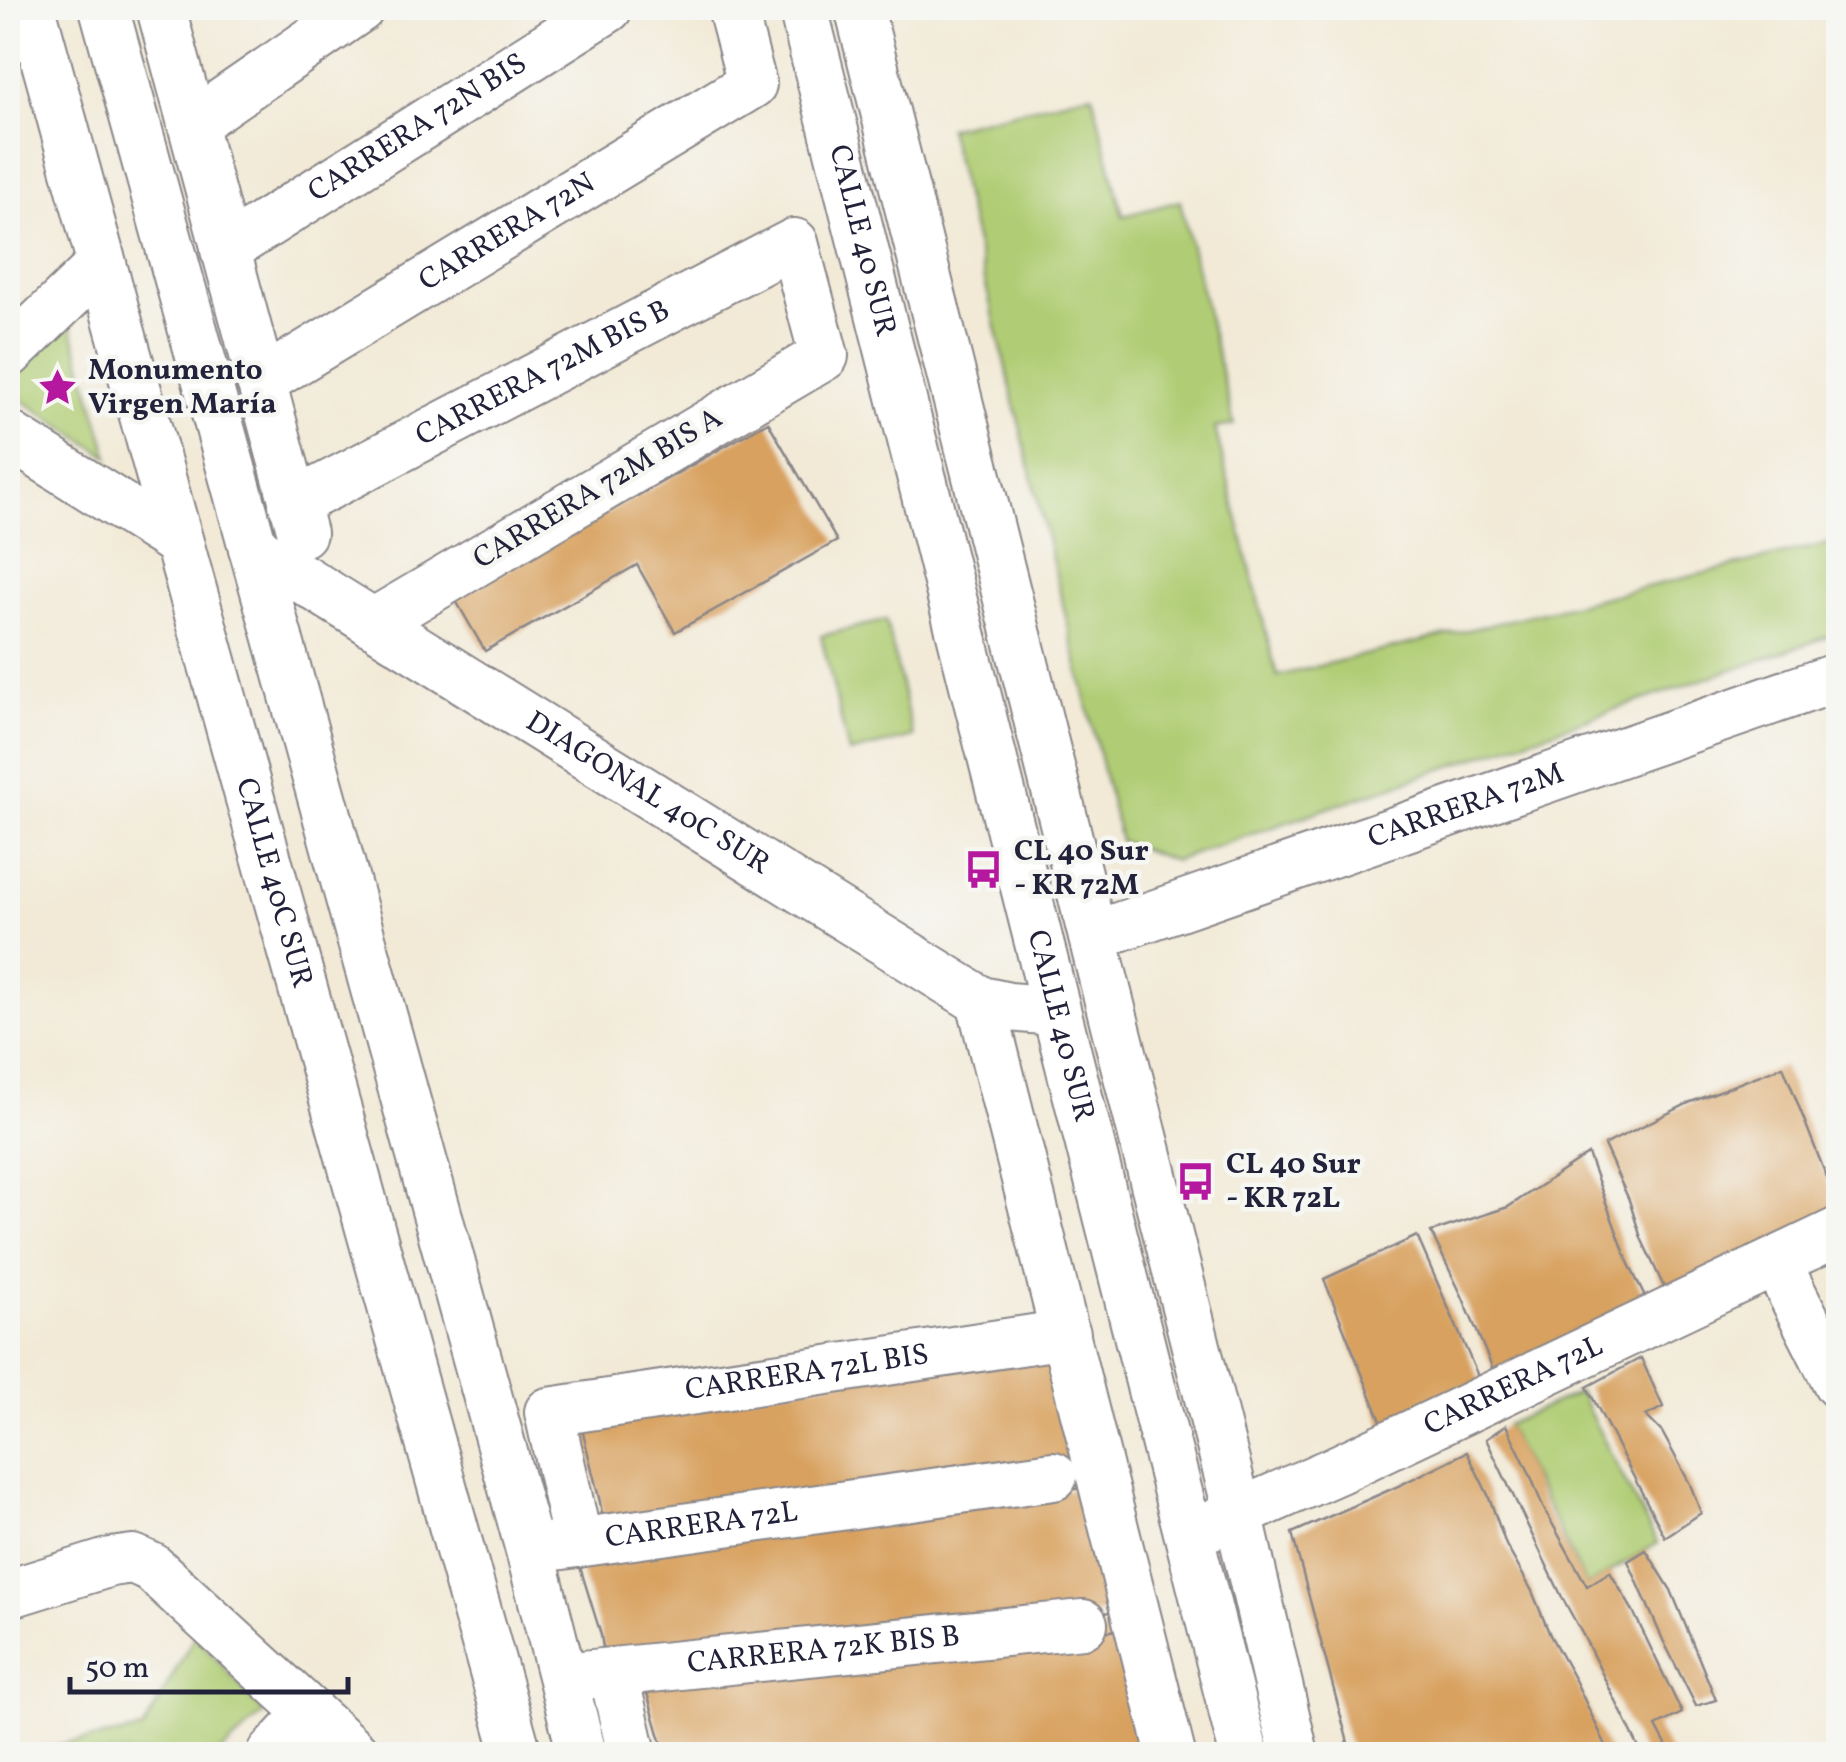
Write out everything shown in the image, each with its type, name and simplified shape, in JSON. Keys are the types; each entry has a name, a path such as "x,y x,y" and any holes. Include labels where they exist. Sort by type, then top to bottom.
{"street":[{"name":"CALLE 40C SUR","path":"31,8 518,1754"},
{"path":"104,8 530,1550 582,1754"},
{"path":"161,8 318,589"},
{"path":"192,124 360,8"},
{"name":"CARRERA 72N BIS","path":"226,250 608,8"},
{"name":"CARRERA 72N","path":"261,382 752,84 732,8"},
{"path":"807,27 846,8"},
{"name":"CALLE 40 SUR","path":"859,8 1238,1513 1294,1754"},
{"name":"CALLE 40 SUR","path":"807,27 1244,1754"},
{"name":"CARRERA 72M BIS B","path":"294,504 794,243 824,356"},
{"path":"8,354 102,264"},
{"name":"CARRERA 72M BIS A","path":"373,622 824,356"},
{"path":"8,435 178,542"},
{"name":"DIAGONAL 40C SUR","path":"252,548 981,1000 1056,1011"},
{"name":"CARRERA 72M","path":"1093,936 1838,677"},
{"path":"257,824 324,805"},
{"path":"981,1000 1172,1754"},
{"name":"CARRERA 72L","path":"1189,1536 1337,1470 1838,1232"},
{"path":"1776,1262 1838,1384"},
{"name":"CARRERA 72L BIS","path":"578,1543 548,1412 1066,1334"},
{"name":"CARRERA 72L","path":"530,1550 1053,1476"},
{"path":"8,1594 111,1562 132,1560 151,1567 355,1754"},
{"name":"CARRERA 72K BIS B","path":"563,1677 1084,1624"},
{"path":"613,1672 632,1754"},
{"path":"272,1754 310,1713"}],"green space":[{"path":"1092,93 1123,216 1180,201 1234,425 1215,428 1277,676 1838,541 1838,633 1174,861 1120,841 948,128"},
{"path":"66,310 109,457 8,391 8,372"},
{"path":"886,620 913,737 849,753 821,636"},
{"path":"1579,1392 1657,1543 1587,1586 1506,1425"},
{"path":"195,1635 264,1713 220,1754 8,1754 143,1730"}],"building":[{"path":"768,422 837,541 675,632 637,565 485,651 455,599"},
{"path":"1783,1066 1838,1211 1671,1302 1604,1145 1691,1102"},
{"path":"1588,1154 1628,1262 1652,1312 1498,1381 1431,1232 1508,1207"},
{"path":"1417,1236 1481,1383 1383,1426 1324,1279"},
{"path":"1059,1347 1088,1464 1059,1475 605,1533 580,1421"},
{"path":"1641,1358 1663,1407 1646,1416 1662,1432 1701,1513 1665,1537 1587,1387"},
{"path":"1506,1425 1543,1507 1587,1586 1610,1572 1633,1611 1682,1713 1656,1726 1671,1754 1642,1754 1562,1597 1486,1439"},
{"path":"1467,1452 1506,1545 1610,1754 1351,1754 1292,1533"},
{"path":"1090,1488 1121,1610 1077,1618 606,1667 601,1635 576,1554 1046,1491"},
{"path":"1646,1550 1671,1590 1716,1700 1696,1706 1663,1640 1628,1561"},
{"path":"1132,1629 1163,1754 665,1754 644,1683 1066,1635"}],"place":[{"name":"Monumento Virgen María","path":"58,388"},
{"name":"CL 40 Sur - KR 72M","path":"984,869"},
{"name":"CL 40 Sur - KR 72L","path":"1196,1182"}]}
